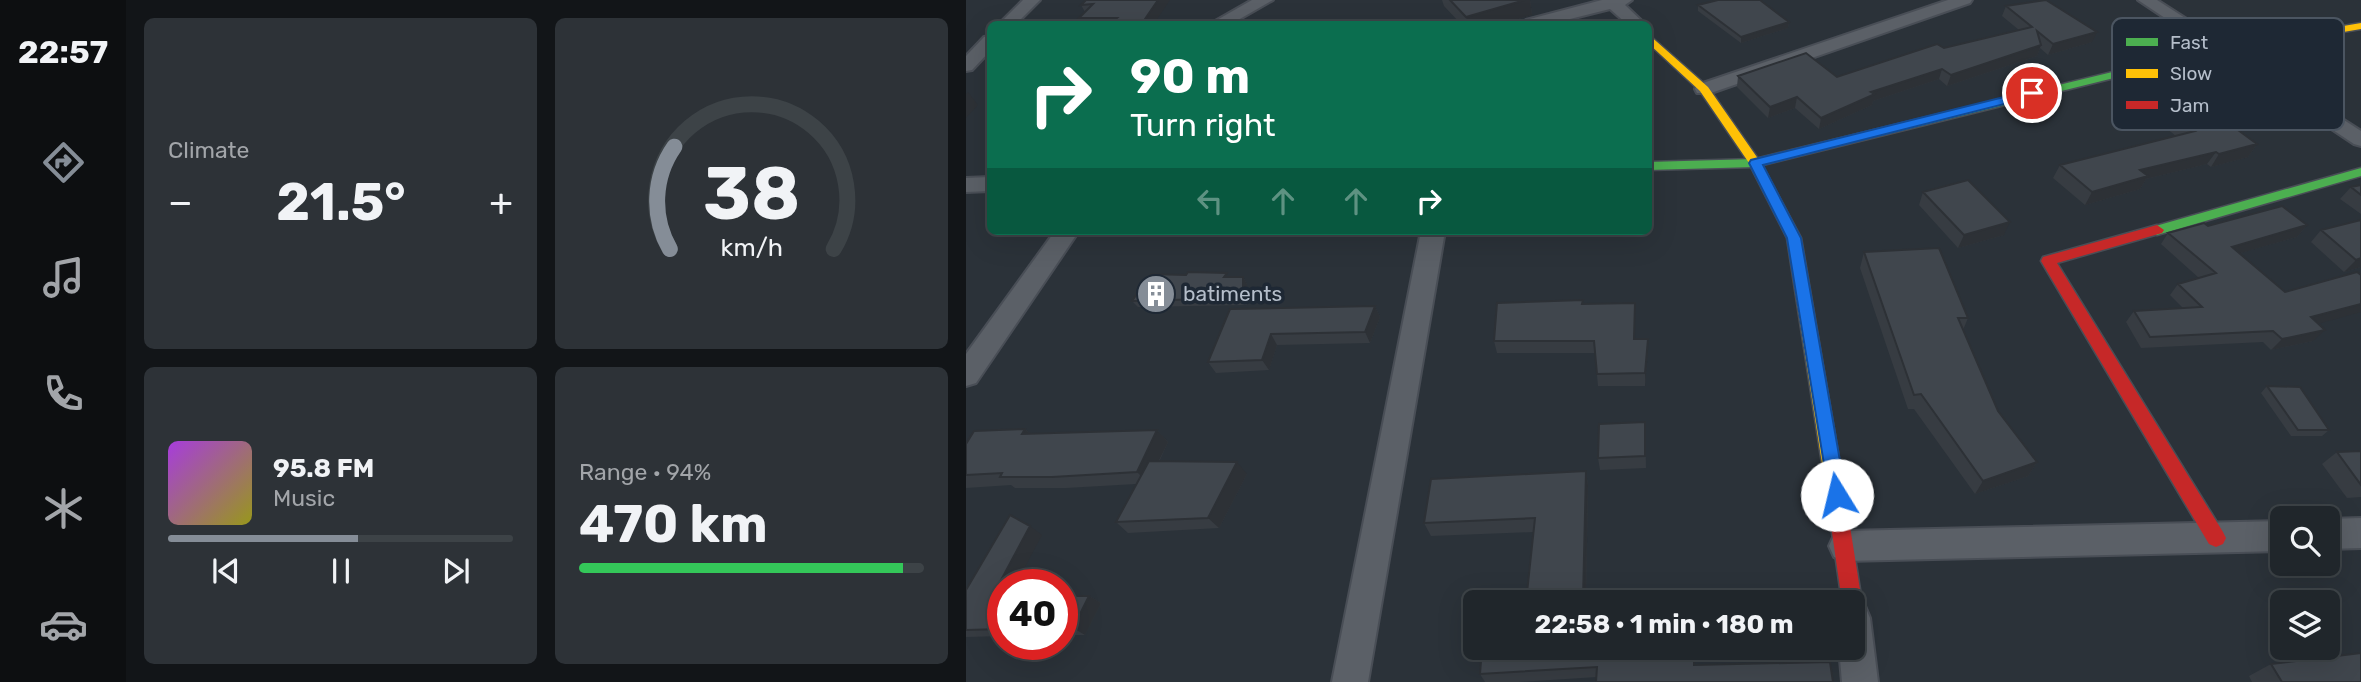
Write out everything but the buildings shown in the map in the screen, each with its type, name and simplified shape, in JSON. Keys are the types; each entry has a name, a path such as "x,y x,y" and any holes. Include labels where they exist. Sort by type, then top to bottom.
{"street":[{"path":"1010,21 1032,0"},
{"path":"1704,89 1965,0"},
{"path":"2146,0 2174,18"},
{"path":"1224,21 1254,1"},
{"path":"1543,21 1615,1 1633,21"},
{"path":"1652,41 1704,89 1755,163 1794,238 1850,590"},
{"path":"966,66 987,44"},
{"path":"1652,166 1755,163 2112,75"},
{"path":"2344,129 2361,140"},
{"path":"2216,538 2048,261 2361,172"},
{"path":"966,185 987,184"},
{"path":"966,375 1064,235"},
{"path":"1350,682 1432,235"},
{"path":"2340,534 2361,533"},
{"path":"1845,547 2270,536"},
{"path":"1858,660 1860,682"}],"traffic: fast":[{"path":"1652,166 1755,163 2112,75"},
{"path":"2157,230 2361,172"}],"traffic: slow":[{"path":"2344,29 2361,26"},
{"path":"1652,41 1704,89 1755,163 1794,238 1832,470"}],"traffic: jam":[{"path":"2157,230 2048,261 2216,538"},
{"path":"1832,470 1850,590"}],"place":[{"name":"batiments","path":"1156,294"}],"route":[{"path":"1837,495 1794,238 1755,163 2032,93"}]}
